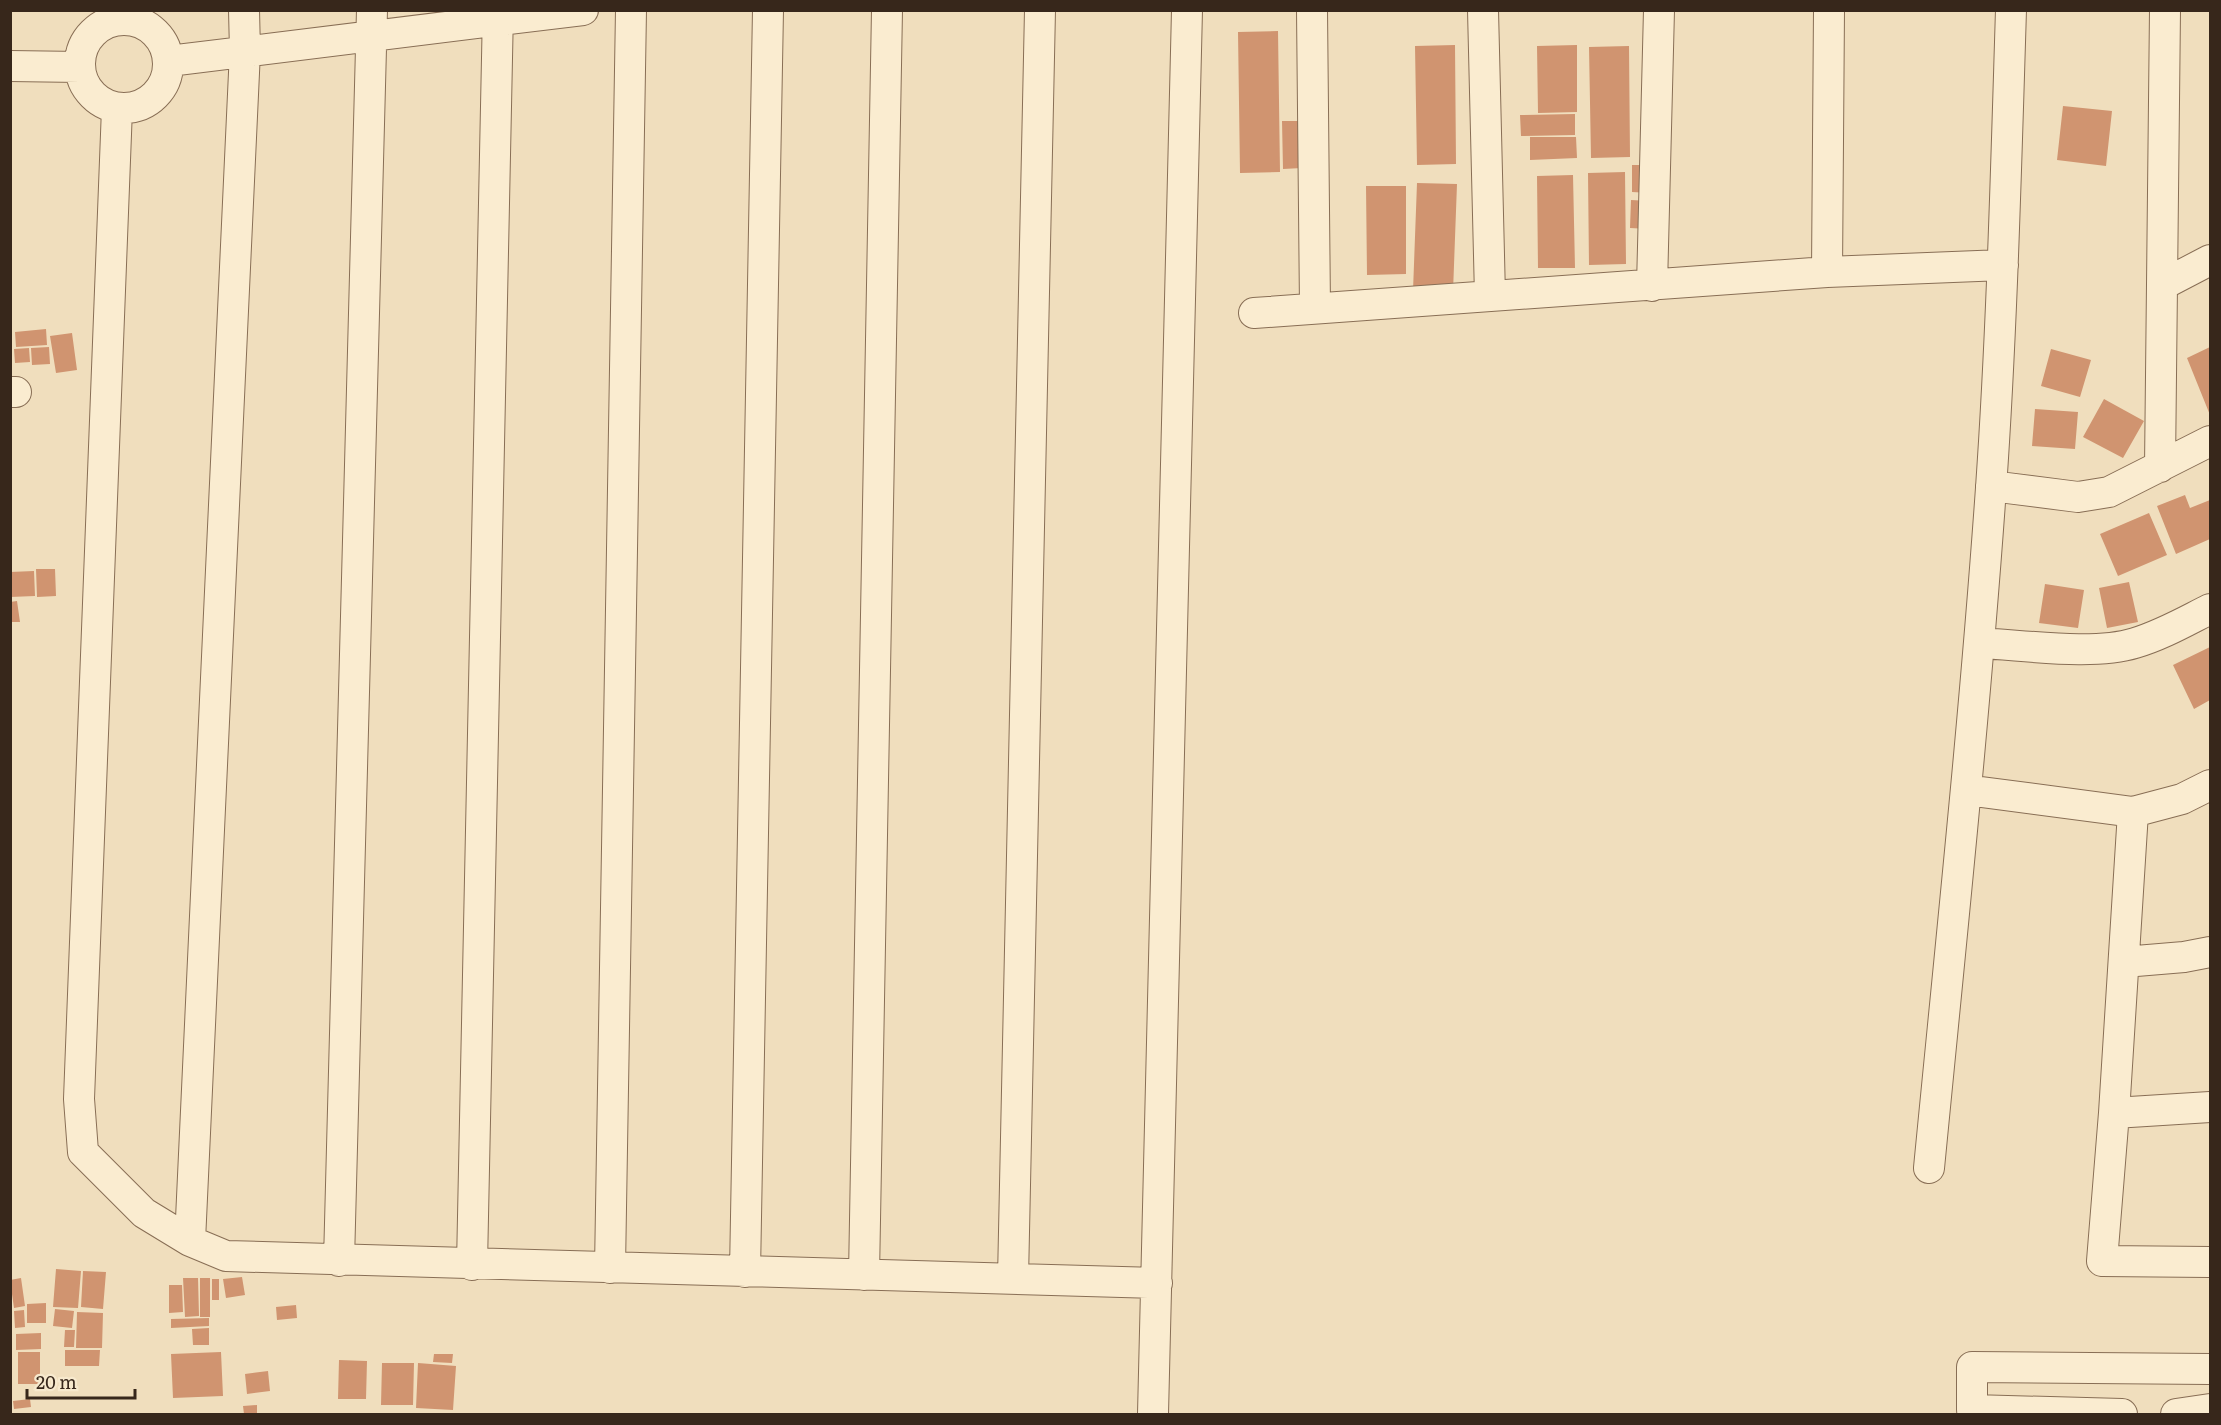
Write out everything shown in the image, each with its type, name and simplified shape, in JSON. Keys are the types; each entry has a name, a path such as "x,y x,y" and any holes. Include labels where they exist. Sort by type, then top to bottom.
{"street":[{"path":"190,1241 245,51 244,10"},
{"path":"169,61 245,51 372,23 583,10"},
{"path":"609,1268 631,10"},
{"path":"745,1272 768,10"},
{"path":"864,1275 887,10"},
{"path":"1013,1279 1040,10"},
{"path":"1153,1414 1187,10"},
{"path":"1312,10 1315,308"},
{"path":"1483,10 1490,296"},
{"path":"1652,286 1659,10"},
{"path":"1827,272 1829,10"},
{"path":"1929,1168 1966,790 1991,486 2003,265 2011,10"},
{"path":"2160,467 2165,10"},
{"path":"112,16 150,27 163,42 169,61 166,80 154,97 137,106 117,108 99,100 86,86 80,67 83,47 94,31 112,16"},
{"path":"472,1265 499,16"},
{"path":"339,1261 372,23"},
{"path":"10,66 80,67"},
{"path":"117,108 79,1099 83,1152 144,1213 190,1241 226,1256 472,1265 1157,1283"},
{"path":"2163,284 2211,260"},
{"path":"1254,313 1827,272 2003,265"},
{"path":"1991,486 2078,497 2109,492 2211,441"},
{"path":"1979,643 2102,649 2143,640 2211,609"},
{"path":"1966,790 2133,812 2182,799 2211,785"},
{"path":"2133,812 2102,1261 2211,1262"},
{"path":"2124,962 2184,957 2211,952"},
{"path":"2114,1113 2211,1107"},
{"path":"2122,1414 1972,1410 1972,1367 2211,1369"},
{"path":"2176,1414 2211,1409"}],"building":[{"path":"1278,31 1280,172 1240,173 1238,32"},
{"path":"1455,45 1456,164 1417,165 1415,46"},
{"path":"1577,45 1577,112 1538,113 1537,46"},
{"path":"1629,46 1630,157 1591,158 1589,47"},
{"path":"2063,106 2112,111 2106,166 2057,160"},
{"path":"1575,114 1575,135 1521,136 1520,115"},
{"path":"1282,121 1302,121 1302,168 1283,169"},
{"path":"1530,137 1576,137 1577,158 1530,160"},
{"path":"1632,165 1650,165 1650,193 1632,192"},
{"path":"1625,172 1626,264 1589,265 1588,173"},
{"path":"1573,175 1575,268 1538,268 1537,176"},
{"path":"1417,183 1457,184 1453,292 1413,291"},
{"path":"1366,186 1406,186 1406,274 1367,275"},
{"path":"1631,200 1650,201 1649,229 1630,228"},
{"path":"46,329 47,345 16,347 15,332"},
{"path":"72,333 77,370 56,373 50,336"},
{"path":"49,347 50,364 32,365 31,348"},
{"path":"2210,347 2210,415 2187,358"},
{"path":"29,348 30,362 15,363 14,349"},
{"path":"2051,349 2091,360 2080,397 2041,386"},
{"path":"2104,399 2144,421 2123,458 2083,437"},
{"path":"2035,409 2078,412 2075,449 2032,446"},
{"path":"2185,495 2190,508 2210,500 2210,539 2176,554 2157,506"},
{"path":"2149,513 2167,555 2118,576 2100,534"},
{"path":"36,569 55,569 56,596 37,597"},
{"path":"34,571 35,596 10,597 10,572"},
{"path":"2129,582 2138,622 2107,628 2099,588"},
{"path":"2045,584 2084,590 2078,628 2039,623"},
{"path":"17,601 20,622 12,622 10,602"},
{"path":"2210,647 2210,700 2194,709 2173,665"},
{"path":"56,1269 81,1271 78,1308 53,1307"},
{"path":"83,1271 106,1272 103,1309 81,1307"},
{"path":"242,1277 245,1295 226,1298 223,1279"},
{"path":"21,1278 25,1306 14,1308 10,1280"},
{"path":"183,1278 198,1278 199,1316 185,1317"},
{"path":"200,1278 210,1278 210,1317 200,1317"},
{"path":"212,1279 219,1279 219,1300 212,1300"},
{"path":"169,1285 182,1285 183,1312 169,1313"},
{"path":"46,1303 46,1323 27,1323 27,1304"},
{"path":"296,1305 297,1318 277,1320 276,1307"},
{"path":"55,1309 74,1311 72,1328 53,1326"},
{"path":"24,1310 25,1327 15,1328 14,1311"},
{"path":"77,1312 103,1313 102,1348 76,1348"},
{"path":"209,1318 209,1326 171,1328 171,1319"},
{"path":"209,1328 209,1345 193,1345 192,1329"},
{"path":"65,1330 75,1330 74,1347 64,1347"},
{"path":"41,1333 41,1349 16,1350 16,1334"},
{"path":"65,1350 100,1350 99,1366 65,1366"},
{"path":"18,1352 40,1352 40,1384 18,1384"},
{"path":"221,1352 223,1396 173,1398 171,1354"},
{"path":"434,1354 453,1354 452,1363 433,1362"},
{"path":"339,1360 367,1361 366,1399 338,1399"},
{"path":"382,1363 414,1363 413,1405 381,1405"},
{"path":"418,1363 456,1366 453,1410 416,1408"},
{"path":"268,1371 270,1391 247,1394 245,1374"},
{"path":"30,1399 31,1407 14,1409 13,1401"},
{"path":"257,1405 257,1414 244,1414 243,1406"}]}
